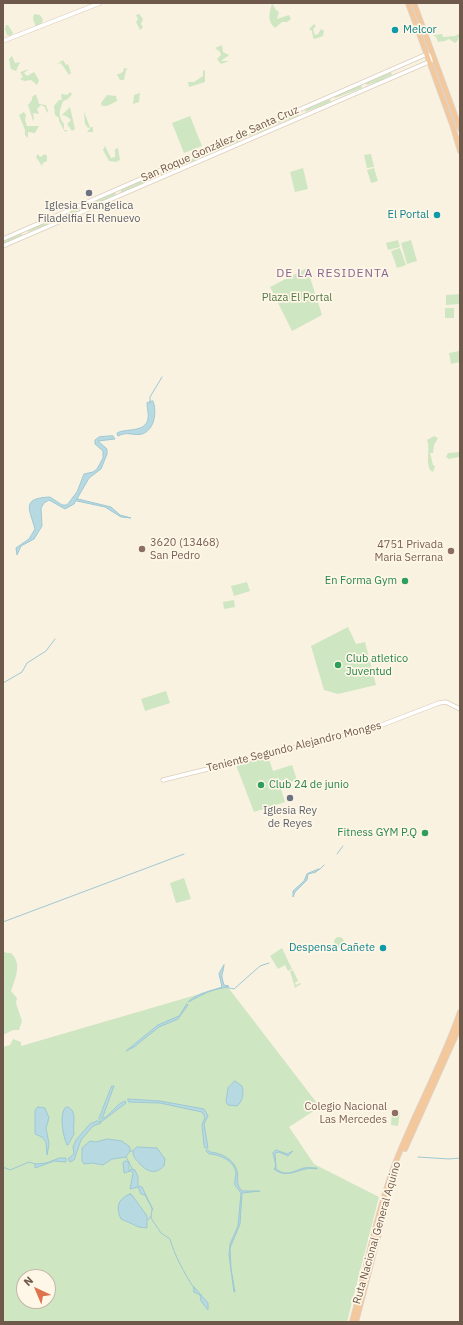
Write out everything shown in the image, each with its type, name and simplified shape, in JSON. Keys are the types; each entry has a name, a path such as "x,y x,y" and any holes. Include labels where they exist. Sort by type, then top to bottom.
{"highway":[{"path":"408,3 460,151"},
{"path":"414,3 460,129"},
{"name":"Ruta Nacional General Aquino","path":"352,1322 393,1171 460,1012"},
{"name":"Ruta Nacional General Aquino","path":"356,1322 396,1172 460,1026"}],"street":[{"path":"3,41 100,3"},
{"path":"427,54 436,61"},
{"name":"San Roque González de Santa Cruz","path":"3,239 427,54"},
{"path":"3,246 429,61 436,61"},
{"name":"Teniente Segundo Alejandro Monges","path":"163,780 374,728 421,709 446,702 460,709"}],"green space":[{"path":"272,3 279,12 277,19 289,15 291,19 287,22 282,22 275,28 270,22"},
{"path":"34,14 40,15 43,20 40,26 36,27 33,19"},
{"path":"139,14 143,19 141,24 143,27 140,30 136,22 138,19 136,15"},
{"path":"314,24 316,26 313,29 315,35 318,34 321,29 324,31 323,36 315,39 313,38 312,31 309,29"},
{"path":"6,25 8,25 13,33 11,36 7,35 5,29"},
{"path":"460,33 458,40 455,43 449,39 438,42 436,37 433,35 442,34 443,37 455,36"},
{"path":"222,45 223,52 229,55 221,61 229,61 221,64 217,59 221,55 220,52 215,48"},
{"path":"12,56 15,63 20,62 16,71 11,69 9,59"},
{"path":"63,60 66,65 68,64 71,73 69,75 61,63 57,64"},
{"path":"432,62 452,115 460,141"},
{"path":"124,68 128,69 126,70 124,80 120,80 117,75 114,76 123,72"},
{"path":"29,69 24,73 27,76 34,72 39,80 37,85 31,80 24,81 20,79 23,77 20,72"},
{"path":"205,70 205,82 189,87 188,82 194,82 203,76 203,71"},
{"path":"391,72 392,75 384,80 366,85 366,83"},
{"path":"361,85 362,88 335,98 335,96"},
{"path":"70,92 72,94 68,99 63,101 60,112 60,118 64,124 64,130 68,130 65,132 59,121 59,118 55,115 54,106 59,100 62,100 61,94 67,95"},
{"path":"140,93 139,102 133,104 134,95"},
{"path":"36,94 39,104 46,105 48,111 47,113 45,107 41,105 37,109 39,114 33,113 33,121 28,105 32,100 32,97"},
{"path":"107,95 116,96 117,101 107,106 102,106 101,103"},
{"path":"330,99 331,102 305,112 306,109"},
{"path":"70,107 75,129 72,131 67,124 71,120 62,115"},
{"path":"24,112 26,115 25,120 27,126 39,126 35,133 28,132 28,138 25,135 25,130 19,115"},
{"path":"84,112 91,127 88,128 85,124"},
{"path":"297,113 299,114 298,116 274,125 275,123"},
{"path":"190,116 202,146 184,153 172,123"},
{"path":"270,126 269,129 243,138 244,136"},
{"path":"91,127 93,127 93,132 87,132"},
{"path":"237,139 239,140 238,142 213,152 213,150"},
{"path":"105,146 111,158 115,157 115,149 118,148 120,160 116,162 109,161 103,150"},
{"path":"207,152 208,155 183,166 181,165 182,163"},
{"path":"38,154 40,157 45,154 47,156 47,161 43,163 42,166 36,157"},
{"path":"371,154 374,167 367,168 364,155"},
{"path":"178,166 177,169 153,179 151,178"},
{"path":"303,168 308,189 295,192 290,172"},
{"path":"374,168 378,181 371,183 367,170"},
{"path":"145,179 146,182 122,193 121,192 121,189"},
{"path":"115,192 116,196 90,205 91,203"},
{"path":"84,205 86,209 64,217 64,214"},
{"path":"56,218 58,221 28,232 28,230"},
{"path":"21,233 23,236 3,245 3,241"},
{"path":"398,240 400,247 388,250 386,243"},
{"path":"411,240 417,261 407,264 401,243"},
{"path":"400,248 406,265 397,268 391,251"},
{"name":"Plaza El Portal","path":"307,268 322,315 292,331 270,287"},
{"path":"460,294 460,304 446,305 446,295"},
{"path":"445,308 454,308 454,318 445,318"},
{"path":"459,351 460,362 451,364 449,353"},
{"path":"434,436 438,438 434,445 433,453 430,453 433,465 435,466 433,472 430,470 429,466 427,440"},
{"path":"460,452 459,457 449,459 446,457 448,453"},
{"path":"247,582 250,591 234,596 231,586"},
{"path":"234,600 235,607 224,609 223,602"},
{"path":"348,627 356,644 365,642 376,685 338,694 324,690 311,646"},
{"path":"166,691 170,703 145,711 141,699"},
{"path":"268,756 273,771 292,765 297,780 280,786 285,802 254,812 236,765"},
{"path":"184,878 191,899 176,903 170,883"},
{"path":"339,937 344,942 339,947 334,942"},
{"path":"282,948 292,969 288,971 285,965 278,969 270,956"},
{"path":"3,951 11,953 16,961 17,970 11,991 17,998 16,1003 22,1021 19,1030 13,1030 3,1035"},
{"path":"293,970 298,981 295,983 296,985 301,984 295,988 290,971"},
{"path":"227,986 320,1107 289,1127 314,1164 379,1197 347,1322 3,1322 3,1047 10,1045 13,1039 21,1042 21,1046"},
{"path":"392,1111 400,1112 398,1126 391,1125"}],"water":[{"path":"153,401 155,415 150,429 142,434 124,434 118,436 117,433 139,428 146,423 148,419 147,403"},
{"path":"113,436 115,439 98,441 107,449 107,454 101,469 89,478 74,504 65,509 49,500 44,503 41,508 42,526 34,539 21,546 17,555 16,548 29,539 35,529 29,506 31,503 34,500 50,497 62,505 67,505 77,492 84,474 93,472 97,469 103,458 103,451 95,444 95,440 99,437"},
{"path":"78,499 111,507 120,515 131,518 121,517 105,507 77,501"},
{"path":"319,869 316,872 308,874 307,880 295,892 293,897 293,891 304,881 307,874"},
{"path":"224,965 222,976 223,981 224,985 229,986 211,991 188,1002 200,994 222,987 219,974"},
{"path":"187,1004 188,1005 178,1019 159,1027 134,1047 126,1051 158,1025 179,1016"},
{"path":"235,1081 242,1086 243,1091 242,1099 237,1106 228,1105 226,1102 228,1088"},
{"path":"112,1086 114,1086 102,1119 122,1102 125,1101 126,1103 101,1122 99,1119"},
{"path":"128,1099 160,1101 204,1109 208,1116 204,1124 208,1148 205,1148 204,1145 202,1125 205,1117 202,1112 160,1103 129,1102"},
{"path":"38,1107 45,1108 49,1118 46,1128 49,1144 47,1155 46,1142 42,1137 35,1134 35,1111"},
{"path":"68,1107 74,1115 74,1134 67,1145 63,1131 62,1115 65,1108"},
{"path":"98,1121 101,1123 93,1126 81,1140 74,1160 70,1162 68,1159 74,1154 73,1147 76,1140 90,1124"},
{"path":"108,1139 122,1141 130,1147 130,1151 126,1157 112,1159 103,1165 92,1163 84,1164 82,1161 82,1148 90,1141 95,1142"},
{"path":"137,1147 157,1148 165,1159 164,1166 158,1171 149,1171 146,1169 134,1157 133,1151"},
{"path":"208,1150 210,1152 223,1155 233,1163 238,1174 239,1186 242,1191 260,1191 242,1193 240,1224 230,1248 231,1269 235,1292 234,1292 229,1255 230,1244 238,1226 241,1193 235,1185 236,1173 233,1165 222,1157 209,1154 206,1151"},
{"path":"276,1150 287,1154 293,1151 288,1156 279,1152 275,1153 276,1165 273,1153"},
{"path":"60,1158 66,1158 66,1162 54,1161 35,1168 35,1164 46,1163"},
{"path":"125,1161 129,1162 129,1171 131,1169 135,1170 138,1177 138,1186 142,1187 153,1210 145,1195 141,1194 138,1187 130,1189 133,1173 131,1171 124,1173 123,1163"},
{"path":"276,1166 276,1169 283,1173 311,1168 285,1174 274,1169"},
{"path":"130,1194 147,1216 147,1228 139,1227 121,1219 118,1211 120,1201 122,1198"},
{"path":"194,1287 208,1303 208,1310 201,1301 200,1295 194,1292"}],"waterway":[{"path":"150,403 150,397 162,377"},
{"path":"3,683 22,672 27,663 46,651 55,639"},
{"path":"337,854 343,846"},
{"path":"3,922 184,854"},
{"path":"319,870 324,865"},
{"path":"225,987 234,989 260,966 269,963"},
{"path":"126,1157 133,1170"},
{"path":"418,1157 449,1159 460,1158"},
{"path":"3,1167 10,1170 29,1162 35,1164"},
{"path":"152,1209 151,1218 161,1233 170,1239 174,1252 194,1288"},
{"path":"148,1220 151,1216"}],"place":[{"name":"Melcor","path":"395,30"},
{"name":"Iglesia Evangelica Filadelfia El Renuevo","path":"89,193"},
{"name":"El Portal","path":"437,215"},
{"name":"3620 (13468) San Pedro","path":"142,549"},
{"name":"4751 Privada Maria Serrana","path":"451,551"},
{"name":"En Forma Gym","path":"405,581"},
{"name":"Club atletico Juventud","path":"338,665"},
{"name":"Club 24 de junio","path":"261,785"},
{"name":"Iglesia Rey de Reyes","path":"290,798"},
{"name":"Fitness GYM P.Q","path":"425,833"},
{"name":"Despensa Cañete","path":"383,948"},
{"name":"Colegio Nacional Las Mercedes","path":"395,1113"}],"district":[{"name":"DE LA RESIDENTA","path":"333,274"}]}
